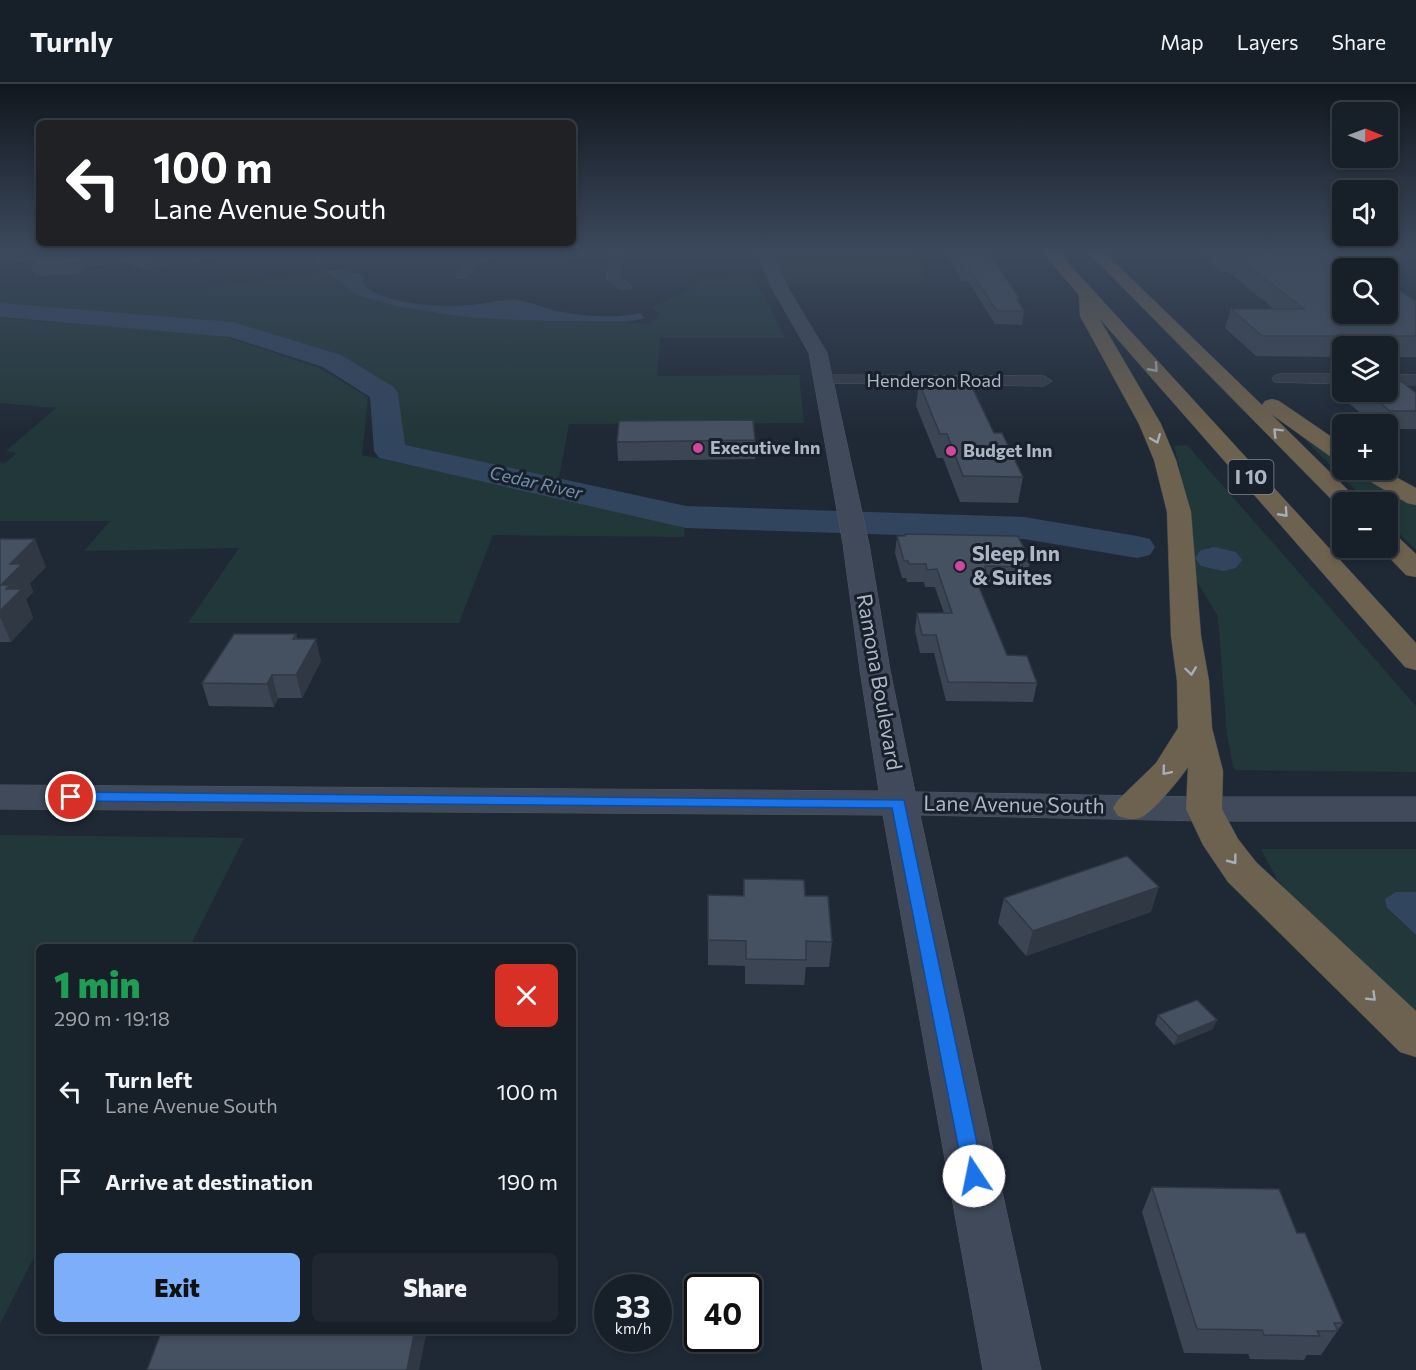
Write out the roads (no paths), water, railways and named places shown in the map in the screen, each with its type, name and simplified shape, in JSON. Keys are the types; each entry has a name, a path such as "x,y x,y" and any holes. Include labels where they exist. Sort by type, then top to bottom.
{"highway":[{"path":"1088,312 1150,424 1165,460 1179,512 1195,728 1206,771 1204,810 1222,845 1242,873 1416,1040"},
{"name":"I 10","path":"1103,312 1416,661"},
{"name":"I 10","path":"1156,312 1338,492"},
{"path":"1177,333 1332,447"},
{"path":"1384,480 1416,498"},
{"path":"1398,551 1416,569"},
{"path":"1131,808 1167,771 1195,728"}],"street":[{"name":"Ramona Boulevard","path":"795,312 818,353 824,380 856,544 875,670 899,803 1012,1370"},
{"path":"1280,379 1332,379"},
{"path":"1398,379 1416,380"},
{"name":"Henderson Road","path":"824,380 1044,381"},
{"name":"Lane Avenue South","path":"0,797 899,803 1204,810 1416,809"}],"water":[{"path":"431,312 563,312 598,316 640,313 645,318 628,322 548,321 473,318"},
{"path":"1396,892 1416,892 1416,935 1387,908 1385,899"}],"waterway":[{"name":"Cedar River","path":"23,312 233,330 332,361 384,393 390,451 686,517 1024,528 1137,547"},
{"name":"Cedar River","path":"1214,558 1223,560"}],"place":[{"name":"Executive Inn","path":"698,448"},
{"name":"Budget Inn","path":"951,451"},
{"name":"Sleep Inn & Suites","path":"960,566"}]}
